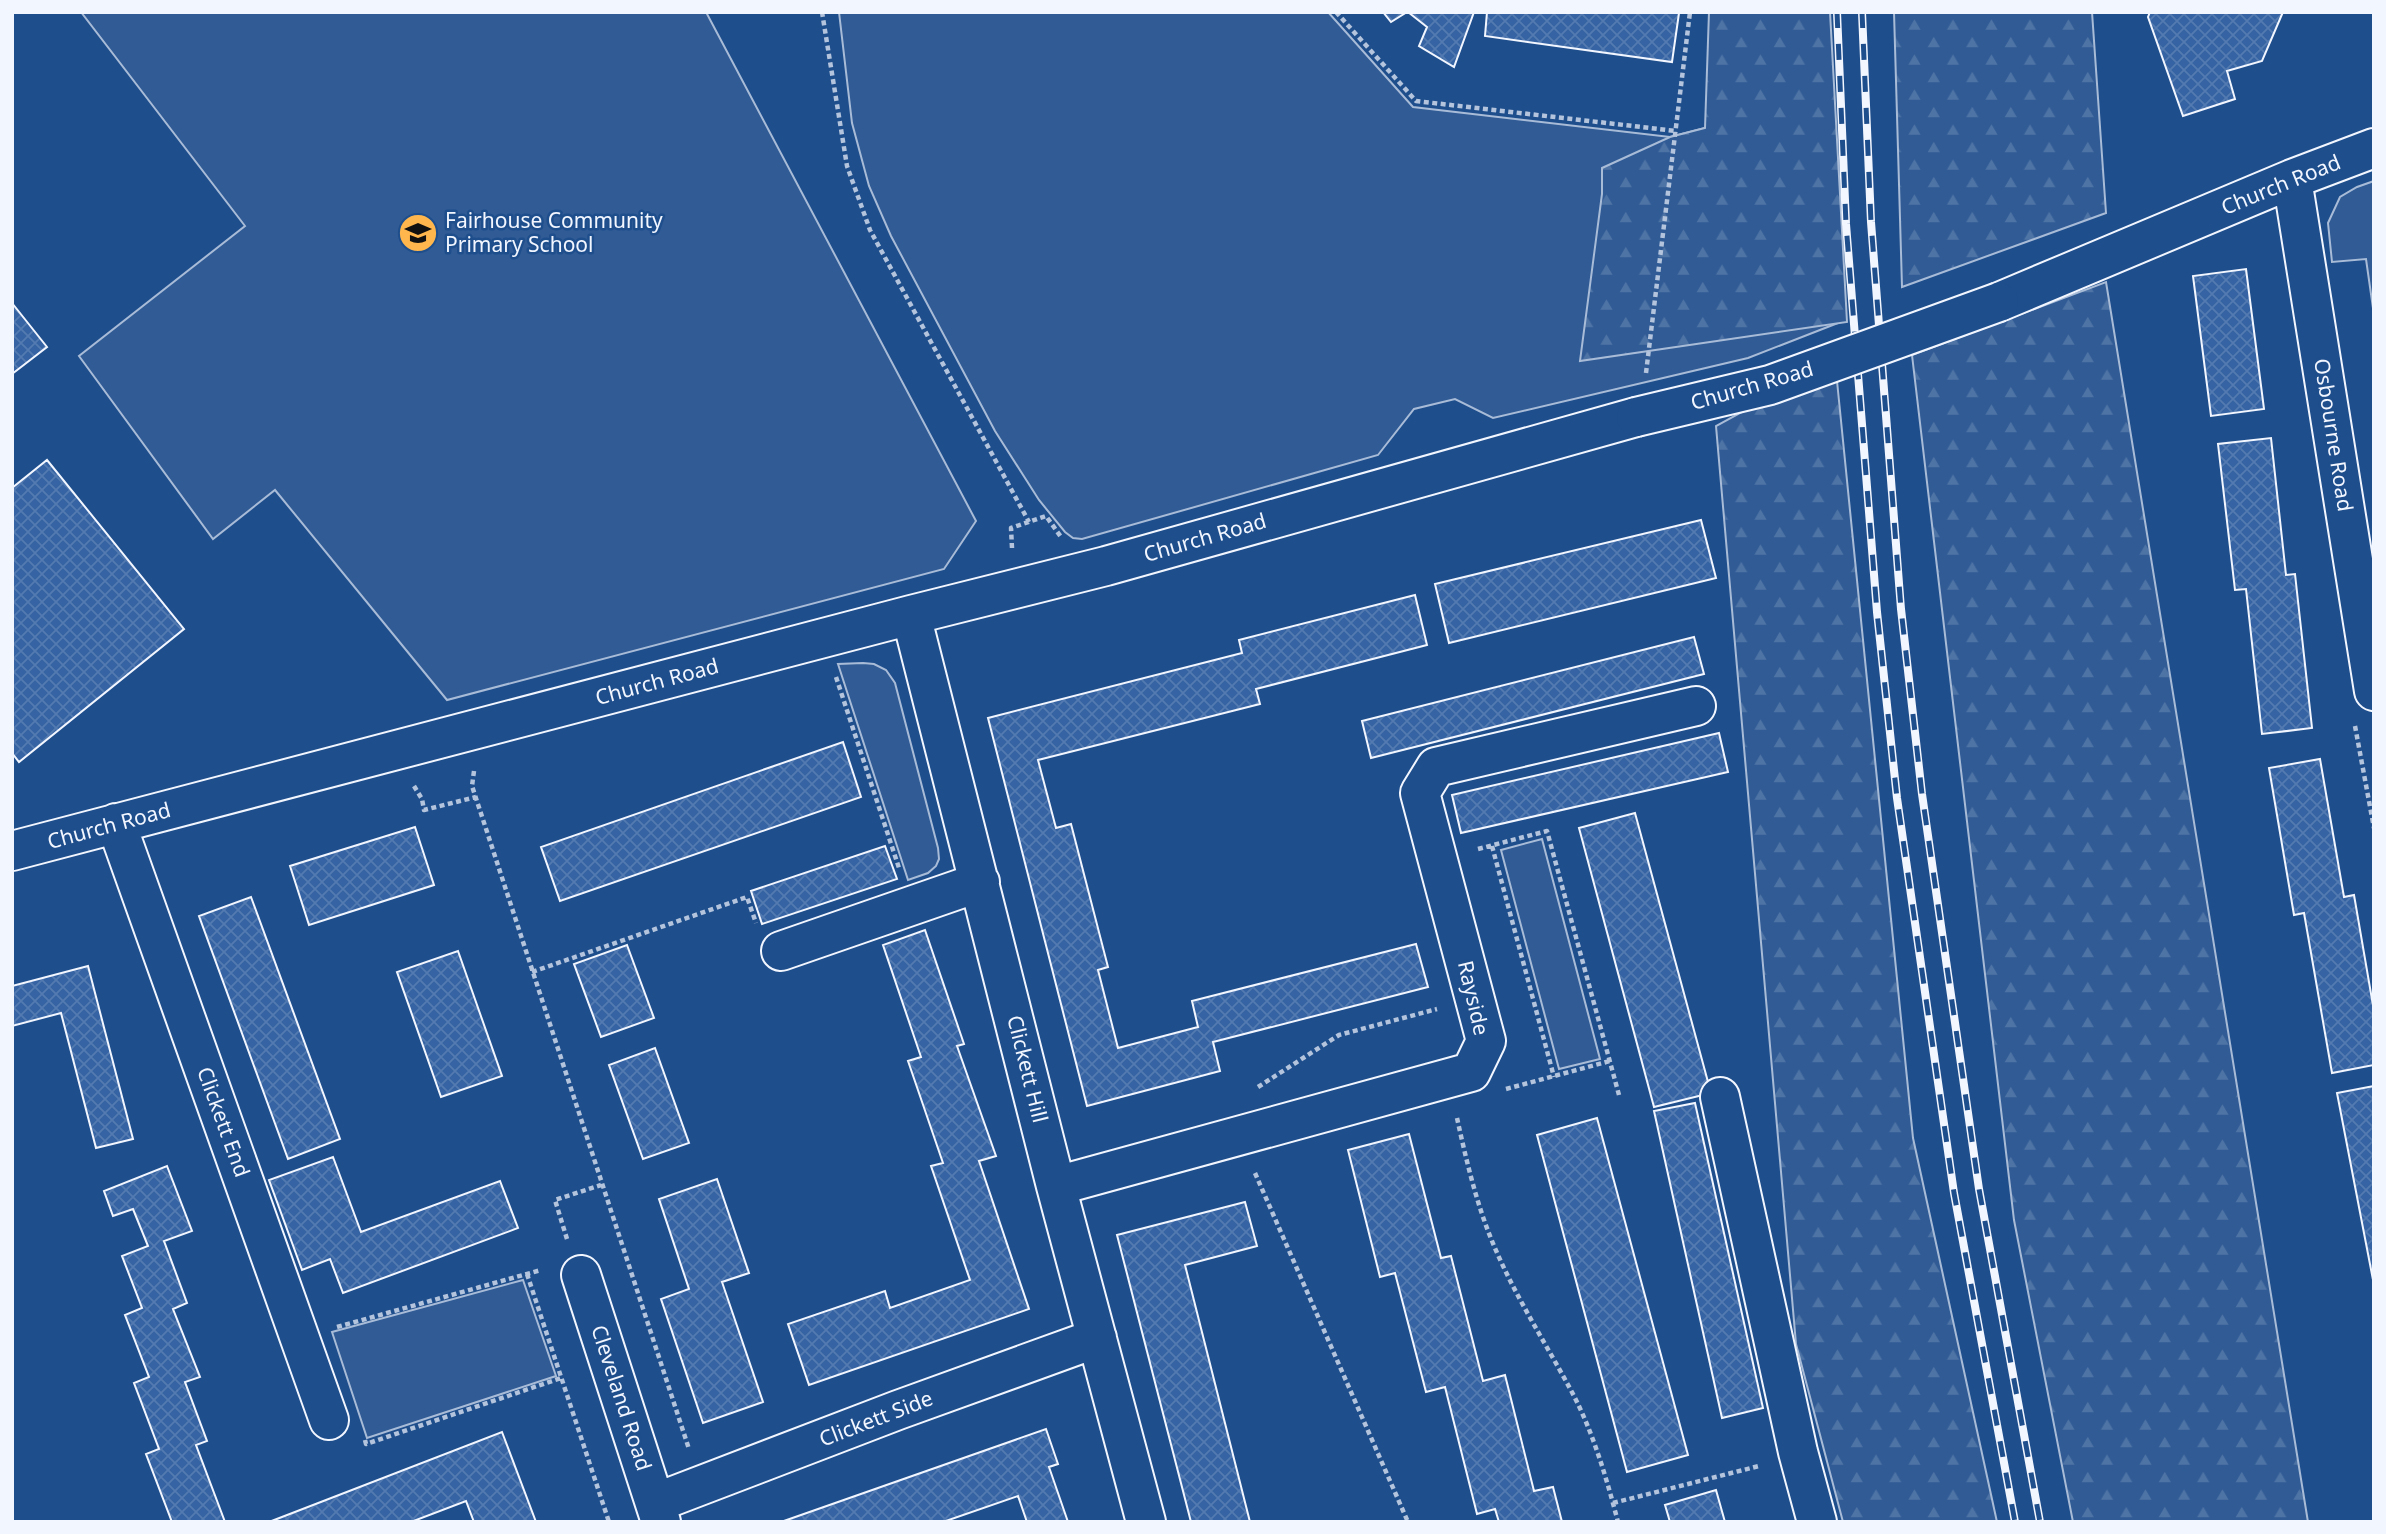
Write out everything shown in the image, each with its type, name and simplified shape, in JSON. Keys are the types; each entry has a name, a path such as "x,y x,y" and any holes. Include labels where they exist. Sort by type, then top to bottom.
{"street":[{"name":"Church Road","path":"12,851 1106,566 1636,417 1770,385 1999,302 2292,179 2374,148"},
{"name":"Osbourne Road","path":"2292,179 2363,558 2374,691"},
{"name":"Clickett Hill","path":"911,615 1056,1185 1146,1522"},
{"name":"Rayside","path":"1056,1185 1471,1073 1486,1041 1420,793 1436,767 1696,706"},
{"name":"Clickett End","path":"116,823 346,1425"},
{"path":"770,943 980,883"},
{"path":"1720,1097 1798,1452 1817,1522"},
{"name":"Cleveland Road","path":"567,1261 658,1512"},
{"name":"Clickett Side","path":"658,1512 898,1410 1097,1338"}],"path":[{"path":"822,12 848,166 870,230 1029,522"},
{"path":"1336,12 1416,101 1676,131"},
{"path":"1645,379 1690,12"},
{"path":"834,672 900,874"},
{"path":"480,759 474,771 472,786 685,1442 691,1453"},
{"path":"405,780 415,787 422,799 424,810 476,797"},
{"path":"1478,849 1547,831 1619,1095"},
{"path":"1492,846 1554,1077"},
{"path":"532,972 747,897 770,943"},
{"path":"1251,1091 1339,1035 1444,1007"},
{"path":"1504,1090 1610,1061"},
{"path":"1456,1114 1466,1159 1492,1240 1529,1316 1575,1399 1602,1466 1618,1522"},
{"path":"1254,1172 1408,1522"},
{"path":"328,1329 567,1261 555,1200 601,1185"},
{"path":"527,1274 609,1522"},
{"path":"346,1425 366,1444 561,1378"},
{"path":"1613,1503 1771,1463"}],"shaded area":[{"name":"Fairhouse Community Primary School","path":"81,12 706,12 976,521 944,569 447,700 275,490 213,539 79,356 245,226"},
{"path":"839,12 1328,12 1413,107 1670,137 1824,97 1843,321 1748,358 1493,418 1455,399 1414,409 1378,455 1082,539 1073,538 1039,500 995,431 891,236 869,186 852,123"},
{"path":"2374,181 2374,315 2366,259 2332,262 2328,223 2340,197"},
{"path":"838,664 874,664 886,670 895,683 938,848 939,859 936,866 928,873 908,880"},
{"path":"1542,839 1600,1059 1559,1069 1501,850"},
{"path":"523,1280 556,1376 367,1438 332,1332"}],"green space":[{"path":"1709,12 1830,12 1847,322 1580,361 1602,194 1602,168 1670,137 1705,128"},
{"path":"1894,12 2092,12 2106,213 1902,287"},
{"path":"2106,282 2308,1522 2073,1522 2014,1220 1912,355"},
{"path":"1835,361 1913,1138 1997,1522 1843,1522 1796,1344 1716,426"}],"building":[{"path":"1383,12 1407,12 1391,22"},
{"path":"1408,12 1474,12 1454,67 1419,46 1427,27"},
{"path":"1487,12 1679,13 1672,62 1485,36"},
{"path":"2150,12 2283,12 2262,61 2227,71 2235,99 2183,116 2148,17"},
{"path":"2246,269 2264,409 2211,416 2193,276"},
{"path":"12,303 47,347 12,374"},
{"path":"2271,438 2286,575 2295,574 2312,728 2262,734 2246,589 2235,590 2218,444"},
{"path":"47,460 184,629 19,762 12,753 12,488"},
{"path":"1701,520 1716,578 1449,643 1435,584"},
{"path":"1415,595 1427,645 1256,689 1260,704 1038,760 1056,828 1071,824 1108,967 1098,970 1118,1048 1198,1027 1192,1001 1416,944 1428,987 1213,1042 1220,1071 1087,1106 988,718 1242,653 1239,640"},
{"path":"1694,637 1704,674 1371,758 1362,721"},
{"path":"1719,733 1728,772 1461,833 1452,795"},
{"path":"843,742 861,797 560,901 541,847"},
{"path":"2320,759 2344,897 2354,895 2374,1011 2374,1065 2332,1073 2304,913 2294,915 2269,768"},
{"path":"1635,813 1711,1093 1654,1107 1579,828"},
{"path":"415,827 434,885 309,925 290,866"},
{"path":"885,846 897,879 762,924 751,891"},
{"path":"251,897 340,1139 288,1159 199,916"},
{"path":"925,930 964,1044 957,1046 996,1156 979,1161 1029,1309 809,1385 788,1324 885,1291 890,1308 970,1280 931,1166 943,1163 908,1061 921,1057 883,945"},
{"path":"627,945 654,1018 601,1037 574,964"},
{"path":"458,951 502,1076 441,1097 397,972"},
{"path":"88,966 133,1139 96,1148 61,1013 12,1026 12,986"},
{"path":"655,1048 689,1143 643,1159 609,1065"},
{"path":"2374,1086 2374,1285 2337,1093"},
{"path":"1695,1103 1763,1408 1722,1418 1654,1111"},
{"path":"1597,1118 1688,1455 1627,1472 1537,1135"},
{"path":"1409,1134 1441,1258 1451,1256 1483,1381 1505,1375 1534,1491 1553,1487 1562,1522 1499,1522 1495,1509 1477,1514 1445,1387 1426,1392 1395,1273 1380,1277 1348,1150"},
{"path":"333,1157 361,1232 500,1181 518,1228 343,1293 330,1259 302,1270 269,1180"},
{"path":"167,1166 192,1231 164,1241 187,1303 173,1309 200,1377 185,1382 207,1441 196,1445 225,1522 172,1522 146,1454 159,1449 134,1383 149,1377 125,1315 142,1308 122,1256 148,1246 133,1209 113,1216 104,1191"},
{"path":"717,1179 749,1273 722,1282 763,1402 703,1423 661,1299 689,1289 659,1199"},
{"path":"1245,1202 1257,1246 1185,1265 1250,1522 1191,1522 1117,1235"},
{"path":"1046,1429 1058,1464 1049,1467 1068,1522 1027,1522 1018,1496 943,1522 781,1522"},
{"path":"502,1432 536,1522 474,1522 466,1501 411,1522 269,1522"},
{"path":"1716,1490 1725,1522 1670,1522 1665,1505"}],"railway":[{"path":"1837,12 1846,224 1877,612 1897,798 1954,1193 2015,1522"},
{"path":"1862,12 1871,222 1901,609 1922,794 1979,1189 2040,1522"}],"place":[{"name":"Fairhouse Community Primary School","path":"418,233"}]}
